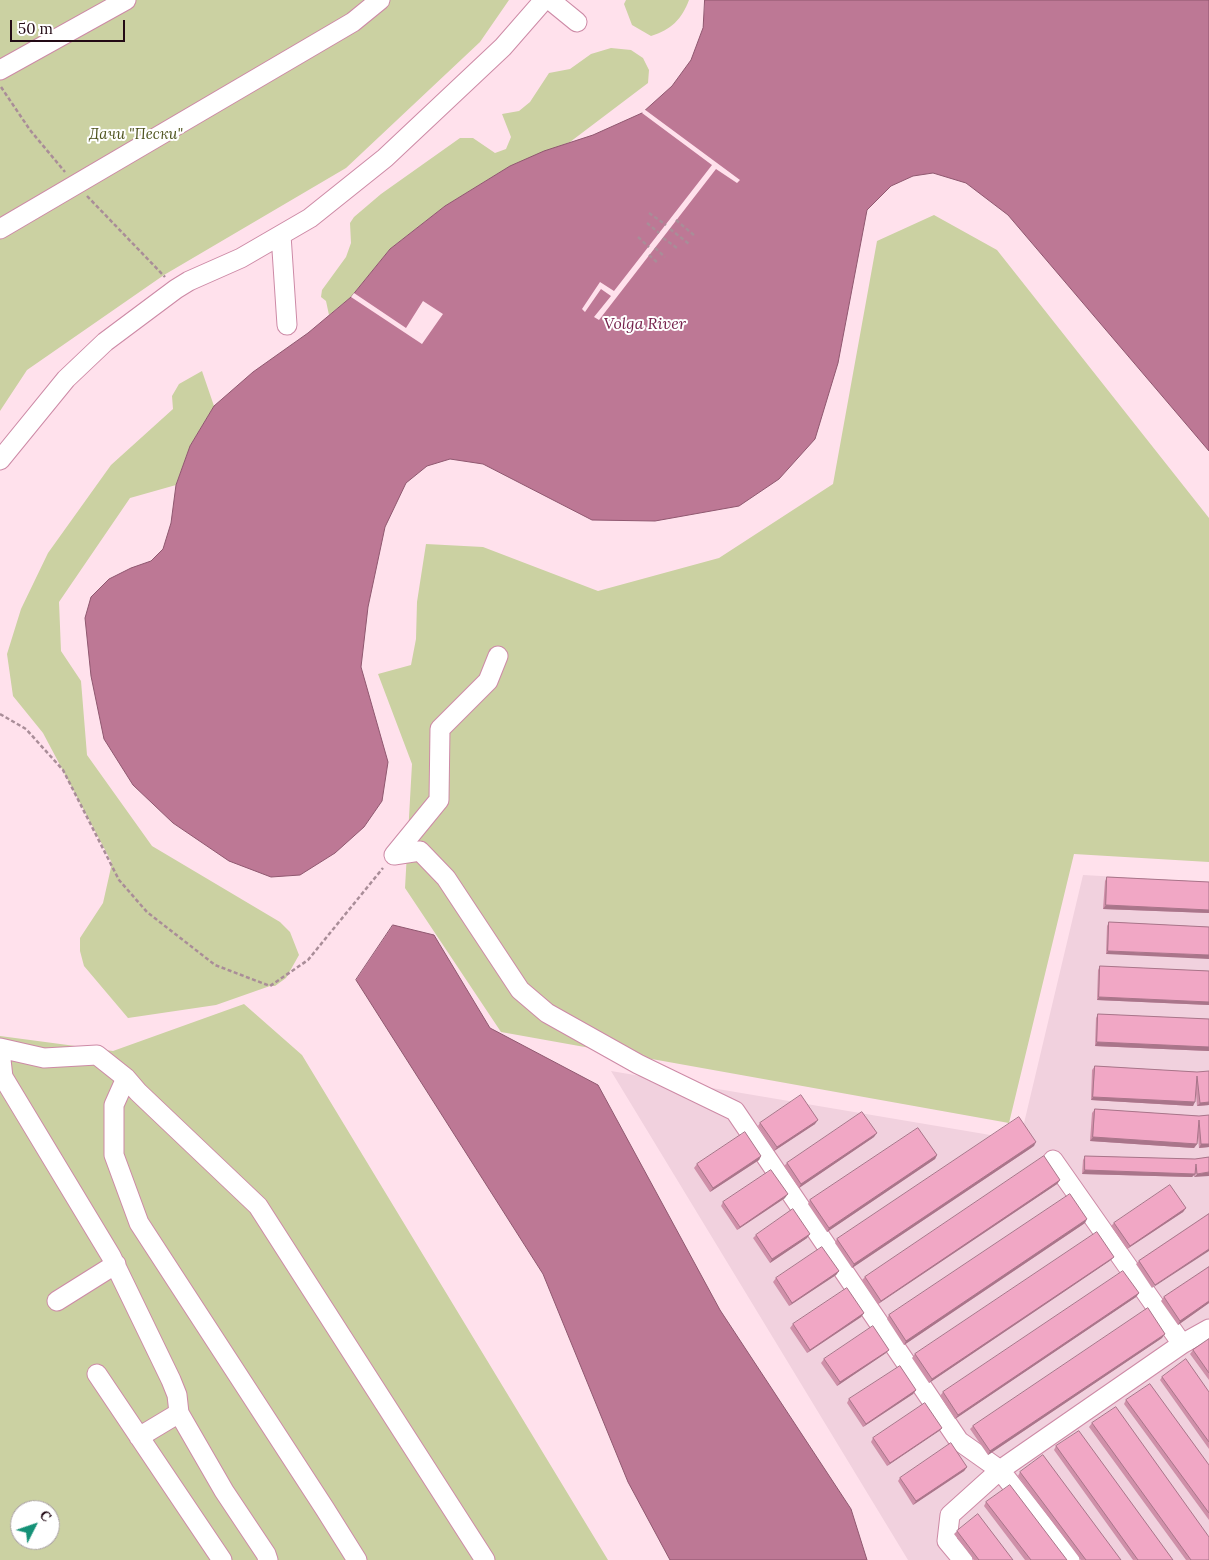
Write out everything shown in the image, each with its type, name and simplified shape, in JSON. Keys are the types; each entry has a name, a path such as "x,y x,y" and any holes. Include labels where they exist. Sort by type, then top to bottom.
{"street":[{"path":"0,70 126,0"},
{"path":"0,229 353,22 380,0"},
{"path":"0,460 66,379 105,342 189,281 241,258 310,218 385,158 503,47 544,0"},
{"path":"550,0 577,22"},
{"path":"281,235 287,325"},
{"path":"394,855 439,800 440,729 488,681 498,656"},
{"path":"394,855 420,851 446,878 520,990 547,1013 638,1064 735,1111 959,1441 1000,1470 1070,1560"},
{"path":"268,1560 266,1554 224,1491 179,1413 177,1395 171,1380 116,1264 3,1077 0,1050 44,1058 97,1056 126,1078 138,1092 258,1206 485,1560"},
{"path":"126,1078 114,1106 114,1155 139,1223 326,1509 357,1560"},
{"path":"1053,1160 1182,1344"},
{"path":"57,1301 116,1264"},
{"path":"963,1560 947,1541 950,1515 1000,1470 1182,1344 1209,1329"},
{"path":"97,1374 222,1560"},
{"path":"139,1437 179,1413"}],"path":[{"path":"649,214 666,225"},
{"path":"676,220 696,236"},
{"path":"647,223 659,234"},
{"path":"670,229 689,244"},
{"path":"638,237 649,246"},
{"path":"663,238 677,248"},
{"path":"655,248 665,257"},
{"path":"649,256 658,263"},
{"path":"0,714 26,729 63,770 118,880 147,912 215,965 270,986 308,960 394,855"}],"shaded area":[{"path":"1083,875 1209,882 1209,1560 908,1560 611,1071 1020,1140"}],"green space":[{"name":"Дачи \"Пески\"","path":"0,0 509,0 480,42 346,168 164,275 27,370 0,411"},
{"path":"626,0 689,0 683,13 675,23 664,31 651,36 632,25 624,4"},
{"path":"611,48 631,50 643,58 649,70 648,83 570,142 510,166 445,206 390,249 351,297 329,315 326,301 321,297 322,290 346,257 351,243 350,223 354,217 381,194 460,138 473,138 495,153 506,149 511,137 502,114 519,111 530,102 549,73 570,69 591,54"},
{"path":"934,215 997,250 1209,518 1209,862 1074,854 1009,1123 501,1032 405,888 412,764 378,674 411,665 416,639 417,602 426,544 483,547 598,591 719,558 833,484 877,241"},
{"path":"202,371 214,406 190,446 176,485 130,498 59,602 61,651 81,681 87,755 152,846 280,922 290,932 299,955 286,978 275,986 270,986 216,1005 128,1018 84,966 80,951 80,938 103,903 112,863 43,733 13,696 7,654 21,609 48,553 111,465 173,409 172,396 179,384"},
{"path":"244,1004 302,1055 608,1560 0,1560 0,1036 113,1051"}],"water":[{"name":"Volga River","path":"705,0 1209,0 1209,451 1008,215 966,183 933,173 913,176 891,186 867,210 838,363 815,439 779,479 739,506 655,521 592,520 483,464 450,459 427,466 406,483 385,527 368,607 361,667 388,762 382,801 364,827 335,853 300,875 271,877 229,861 173,823 133,785 104,739 91,676 85,618 91,597 109,579 151,561 163,549 171,523 176,485 190,446 214,406 253,372 308,333 351,297 390,249 445,206 510,166 544,151 593,135 642,113 672,86 691,60 703,28"},
{"path":"393,925 434,935 490,1028 598,1085 720,1310 851,1509 867,1560 670,1560 628,1482 543,1274 356,980"}],"pier":[{"path":"644,109 740,180 737,183 716,169 599,320 594,317 611,296 601,289 585,312 582,309 600,282 614,291 712,165 642,113"},
{"path":"354,293 406,328 423,301 443,314 422,344 351,297"}],"building":[{"path":"1107,877 1209,882 1209,910 1106,905"},
{"path":"1109,922 1209,927 1209,955 1108,951"},
{"path":"1100,966 1209,971 1209,1002 1099,997"},
{"path":"1098,1014 1209,1019 1209,1047 1097,1042"},
{"path":"1095,1066 1197,1072 1209,1071 1209,1102 1200,1103 1197,1076 1195,1102 1093,1097"},
{"path":"801,1095 818,1120 777,1147 760,1123"},
{"path":"1095,1109 1199,1116 1209,1115 1209,1144 1201,1144 1199,1120 1197,1144 1093,1137"},
{"path":"862,1112 877,1133 801,1184 787,1163"},
{"path":"1019,1117 1036,1142 854,1264 837,1239"},
{"path":"918,1128 937,1155 829,1228 810,1200"},
{"path":"745,1132 761,1156 713,1188 697,1164"},
{"path":"1044,1156 1060,1180 881,1301 865,1277"},
{"path":"1085,1156 1195,1159 1209,1157 1209,1172 1197,1174 1196,1164 1195,1174 1085,1170"},
{"path":"771,1170 788,1194 740,1227 723,1202"},
{"path":"1170,1185 1186,1208 1130,1246 1114,1223"},
{"path":"1070,1194 1087,1219 906,1341 889,1315"},
{"path":"793,1209 810,1234 772,1259 756,1235"},
{"path":"1209,1214 1209,1249 1155,1285 1139,1261"},
{"path":"1097,1232 1114,1257 932,1379 915,1354"},
{"path":"822,1247 839,1271 792,1303 776,1278"},
{"path":"1209,1267 1209,1301 1180,1321 1164,1297"},
{"path":"1123,1271 1139,1293 958,1415 943,1392"},
{"path":"847,1288 864,1313 810,1350 793,1324"},
{"path":"1148,1308 1165,1334 990,1451 973,1426"},
{"path":"873,1326 889,1350 840,1382 824,1359"},
{"path":"1209,1339 1209,1373 1193,1350"},
{"path":"1186,1359 1209,1392 1209,1442 1162,1377"},
{"path":"900,1366 916,1390 866,1424 849,1399"},
{"path":"1150,1384 1209,1465 1209,1513 1126,1400"},
{"path":"925,1403 942,1428 890,1463 873,1438"},
{"path":"1116,1407 1209,1537 1209,1560 1191,1560 1092,1423"},
{"path":"1079,1431 1173,1560 1138,1560 1056,1446"},
{"path":"951,1443 967,1467 916,1501 900,1478"},
{"path":"1043,1455 1121,1560 1086,1560 1020,1472"},
{"path":"1010,1485 1067,1560 1031,1560 986,1502"},
{"path":"978,1514 1013,1560 979,1560 957,1531"}]}
